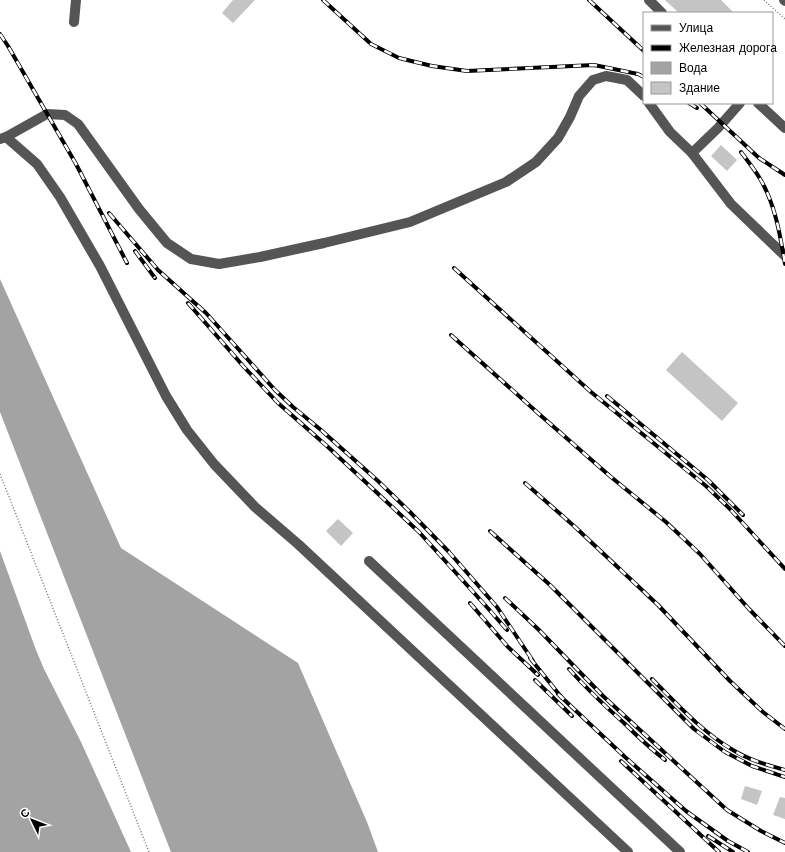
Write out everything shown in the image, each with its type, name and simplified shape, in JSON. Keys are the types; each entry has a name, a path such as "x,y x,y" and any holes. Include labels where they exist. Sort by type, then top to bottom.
{"lane":[{"path":"74,22 76,0"},
{"path":"649,0 661,12"},
{"path":"628,852 298,544 255,507 214,464 187,430 166,396 100,266 60,197 37,164 3,138 47,114 65,115 78,124 139,209 167,243 191,260 219,264 260,257 410,222 506,182 536,162 558,138 570,117 579,96 593,80 606,76 627,80 643,95"},
{"path":"649,104 670,132 692,152 732,204 785,256"},
{"path":"692,152 718,128 739,104"},
{"path":"759,104 785,128"},
{"path":"369,561 680,852"}],"path":[{"path":"764,0 785,19"},
{"path":"0,474 149,852"}],"water":[{"path":"0,279 121,548 298,663 367,822 378,852 171,852 0,412"},
{"path":"0,551 44,669 81,742 131,852 0,852"}],"building":[{"path":"233,0 255,0 233,23 222,13"},
{"path":"665,0 721,0 733,12 678,12"},
{"path":"721,145 737,160 727,171 711,156"},
{"path":"682,352 738,403 722,421 666,370"},
{"path":"338,519 353,533 341,546 326,531"},
{"path":"745,786 762,791 757,805 741,799"},
{"path":"780,797 785,798 785,819 773,815"}],"railway":[{"path":"323,0 371,44 399,58 432,66 467,71 594,65 638,74 643,76"},
{"path":"589,0 643,50"},
{"path":"0,34 76,164 127,263"},
{"path":"691,104 697,108"},
{"path":"701,104 759,158 785,175"},
{"path":"741,152 759,177 769,197 779,230 785,264"},
{"path":"109,213 158,270 206,313 275,390 378,481 449,552 497,607 533,661"},
{"path":"135,251 155,278"},
{"path":"454,268 591,392 706,486 729,508 785,569"},
{"path":"188,303 278,403 328,447 419,532 507,630"},
{"path":"451,335 611,477 666,522 700,554 749,609 785,646"},
{"path":"607,396 708,480 743,515"},
{"path":"525,483 574,526 658,605 730,681 763,712 785,729"},
{"path":"490,531 550,585 694,729 725,752 752,766 785,777"},
{"path":"505,598 539,630 603,696 727,810 761,831 785,843"},
{"path":"470,603 508,647 538,675"},
{"path":"530,658 562,698"},
{"path":"569,669 644,742 665,760"},
{"path":"652,679 690,717 722,743 739,754 785,770"},
{"path":"535,680 572,716"},
{"path":"558,694 625,757 686,811 728,841 748,852"},
{"path":"621,761 719,852"},
{"path":"708,836 733,852"}]}
